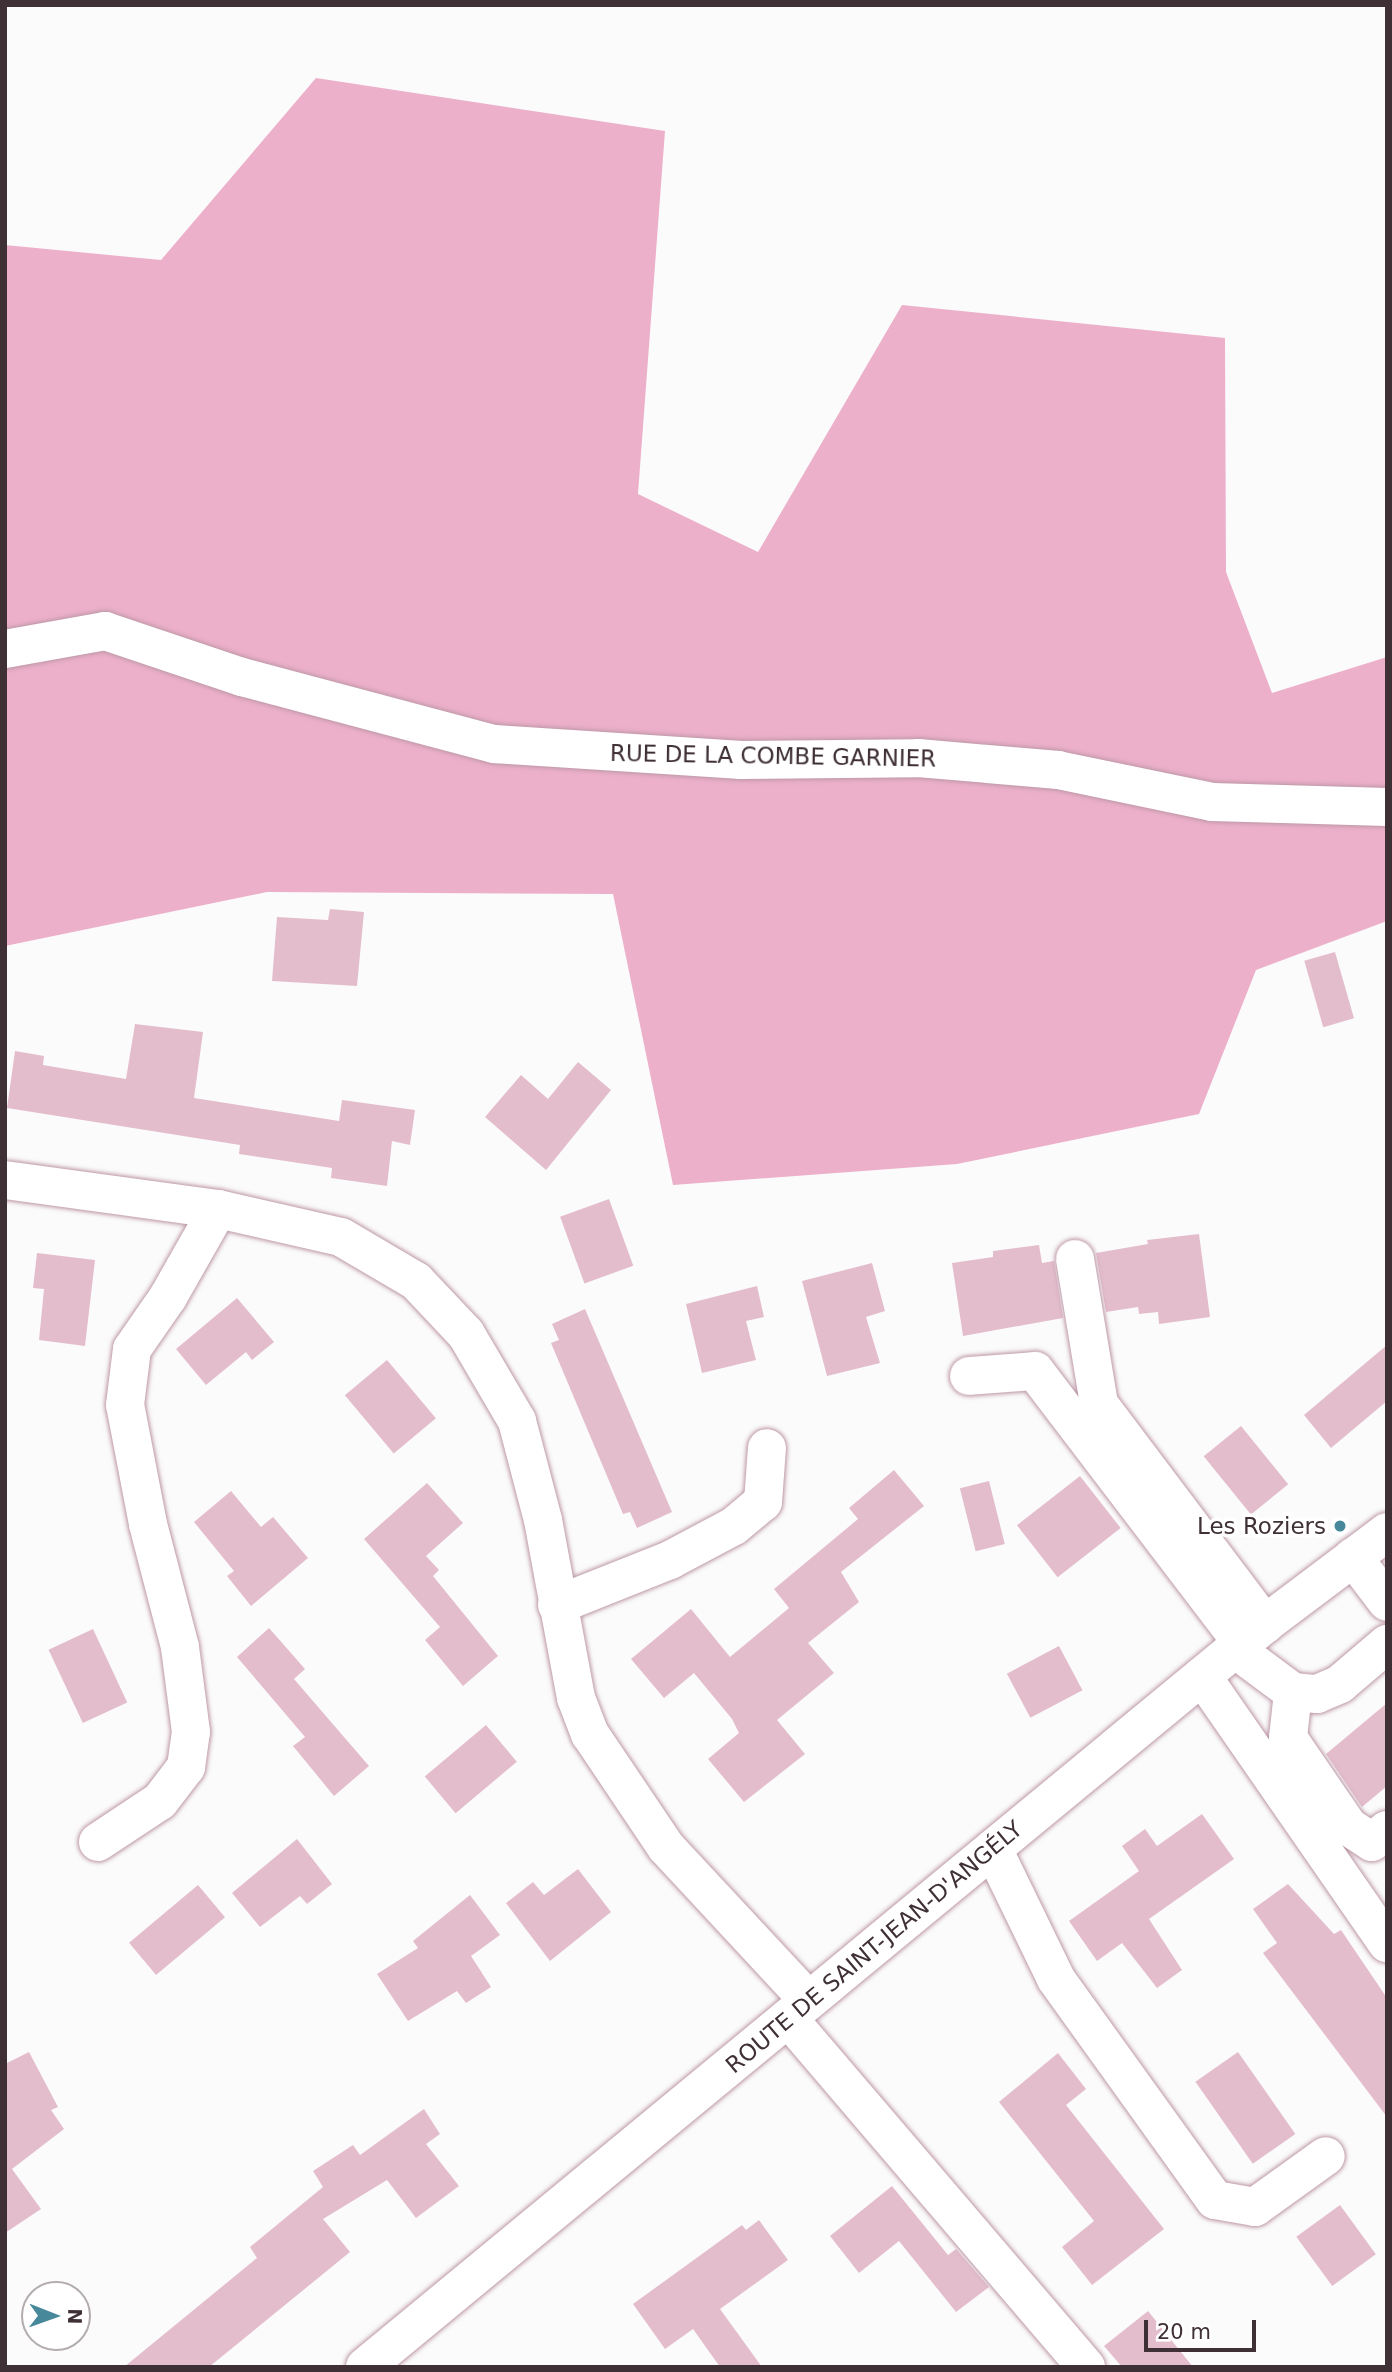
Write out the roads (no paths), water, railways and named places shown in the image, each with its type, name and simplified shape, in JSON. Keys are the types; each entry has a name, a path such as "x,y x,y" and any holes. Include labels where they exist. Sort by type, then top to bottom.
{"street":[{"name":"RUE DE LA COMBE GARNIER","path":"5,649 105,631 242,677 494,744 741,760 918,758 1058,770 1212,802 1387,807"},
{"path":"5,1180 218,1209 341,1237 416,1280 466,1334 517,1421 543,1520 576,1698 590,1734 624,1790 666,1847 1086,2367"},
{"path":"98,1842 160,1801 186,1767 191,1732 180,1647 148,1524 125,1405 132,1349 169,1297 218,1209"},
{"path":"1075,1259 1100,1404 1247,1638"},
{"path":"969,1376 1035,1371 1293,1692 1317,1694 1340,1684 1387,1644"},
{"path":"557,1605 670,1560 734,1526 763,1502 767,1448"},
{"name":"ROUTE DE SAINT-JEAN-D'ANGÉLY","path":"365,2367 1247,1638 1387,1532"},
{"path":"1353,1557 1387,1602"},
{"path":"1202,1676 1387,1942"},
{"path":"1293,1692 1288,1738 1349,1827 1372,1842 1387,1830"},
{"path":"993,1849 1056,1979 1215,2200 1255,2207 1326,2156"}],"place":[{"name":"Les Roziers","path":"1340,1526"}]}
